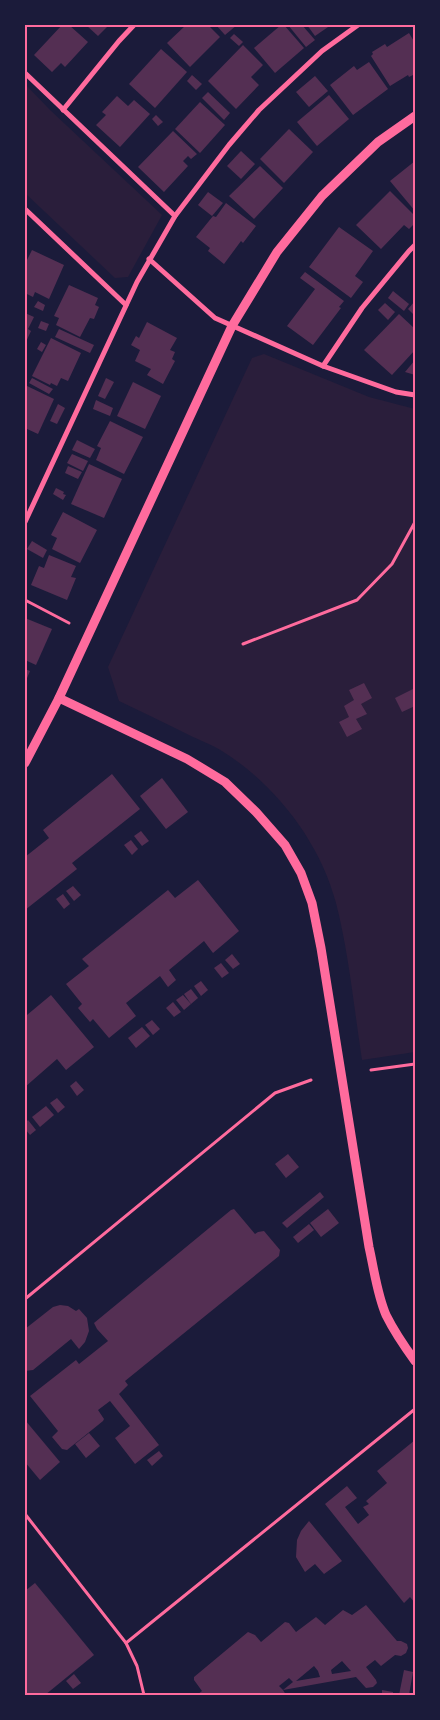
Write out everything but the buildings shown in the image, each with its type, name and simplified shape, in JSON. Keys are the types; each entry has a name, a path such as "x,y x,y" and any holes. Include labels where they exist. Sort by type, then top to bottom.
{"street":[{"path":"63,110 134,25"},
{"path":"25,522 126,305 149,259 175,216 229,145 259,110 322,51 358,25"},
{"path":"25,73 175,216"},
{"path":"25,763 59,698 232,326 277,252 322,196 378,142 415,116"},
{"path":"25,209 126,305"},
{"path":"323,366 362,308 415,245"},
{"path":"149,259 215,318 323,366 396,392 415,395"},
{"path":"59,698 187,759 226,782 256,812 285,846 301,873 312,903 321,948 369,1247 376,1278 386,1313 399,1339 415,1361"}],"path":[{"path":"243,644 357,600 392,564 415,522"},
{"path":"25,600 69,623"},
{"path":"372,1070 415,1064"},
{"path":"25,1299 275,1093 311,1080"},
{"path":"126,1643 415,1409"},
{"path":"25,1514 126,1643 136,1666 144,1695"}],"shaded area":[{"path":"25,84 50,110 162,215 128,277 115,278 25,193"},
{"path":"264,354 369,397 415,409 415,1052 362,1060 348,961 336,903 329,880 319,858 293,816 260,780 222,751 119,701 108,667 252,358"}]}
